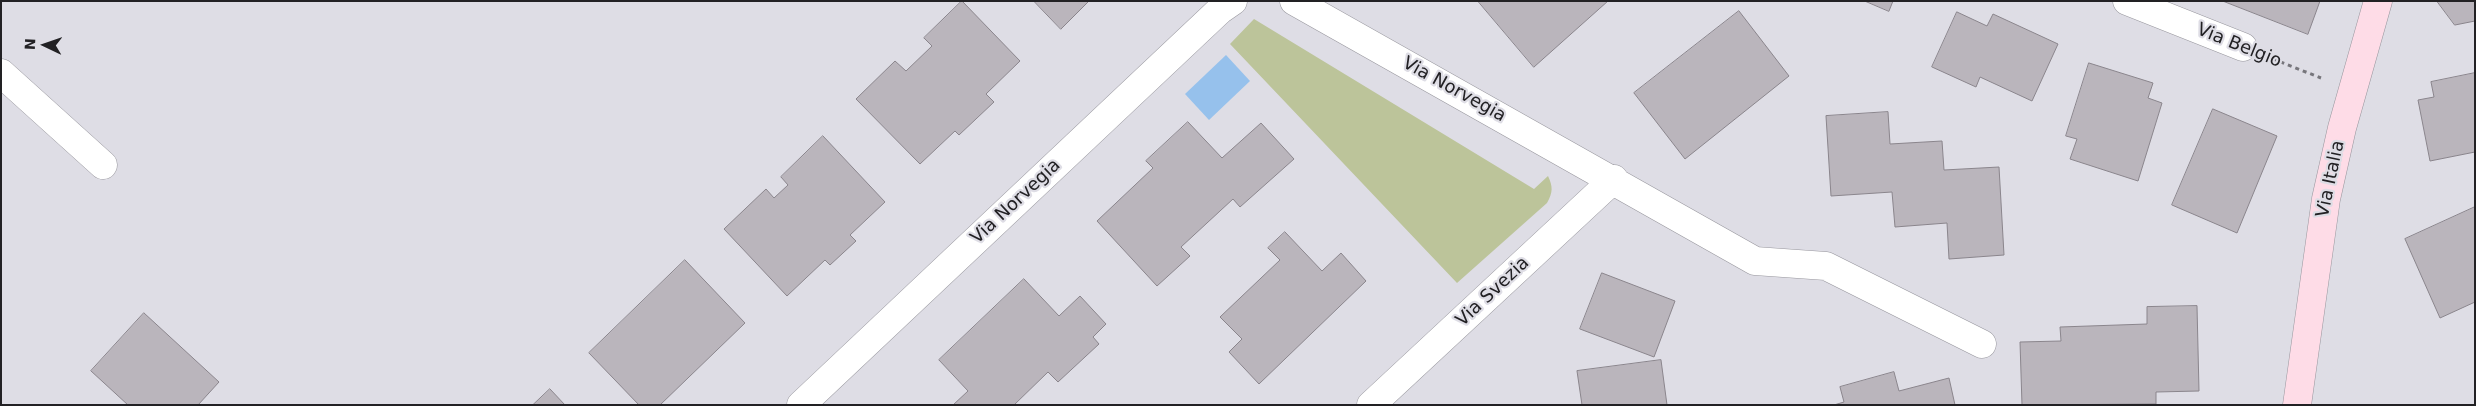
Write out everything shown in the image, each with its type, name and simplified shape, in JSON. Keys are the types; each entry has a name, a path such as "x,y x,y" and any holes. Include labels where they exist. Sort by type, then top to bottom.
{"street":[{"name":"Via Norvegia","path":"801,405 1232,1"},
{"name":"Via Norvegia","path":"1294,1 1755,261 1826,266 1982,344"},
{"name":"Via Belgio","path":"2127,1 2242,47"},
{"name":"Via Italia","path":"2305,361 2314,272 2326,199 2352,91 2378,1"},
{"path":"1,73 103,165"},
{"name":"Via Svezia","path":"1372,405 1614,180"},
{"path":"2297,405 2305,361"},
{"path":"2305,361 2315,405"}],"path":[{"name":"Via Belgio","path":"2242,47 2352,91"}],"green space":[{"path":"1254,19 1534,189 1548,176 1552,190 1547,203 1457,283 1230,44"}],"water":[{"path":"1226,55 1250,81 1209,120 1185,94"}],"building":[{"path":"962,1 1020,61 986,94 994,102 959,135 955,131 920,164 856,99 895,61 906,71 932,46 924,38"},
{"path":"1034,1 1089,1 1061,29"},
{"path":"1478,1 1608,1 1534,67"},
{"path":"1865,1 1893,1 1889,11"},
{"path":"2223,1 2320,1 2308,34"},
{"path":"2437,1 2475,1 2475,21 2455,25"},
{"path":"1739,11 1789,76 1685,159 1634,93"},
{"path":"1957,12 1987,26 1993,14 2058,44 2032,101 1980,77 1976,87 1932,67"},
{"path":"2089,63 2153,83 2148,98 2162,103 2138,181 2070,159 2077,139 2066,136"},
{"path":"2475,73 2475,152 2430,161 2418,100 2434,97 2431,82"},
{"path":"2213,109 2277,136 2237,233 2172,205"},
{"path":"1888,112 1890,144 1942,141 1944,170 1999,167 2004,255 1949,259 1947,223 1895,227 1892,192 1831,196 1826,116"},
{"path":"1188,122 1222,158 1261,123 1294,159 1240,207 1233,199 1181,247 1190,256 1157,286 1097,221 1153,168 1146,161"},
{"path":"823,136 885,202 850,235 856,241 830,265 825,260 787,296 724,229 766,189 774,198 788,185 781,177"},
{"path":"2475,207 2475,302 2440,318 2405,239"},
{"path":"1285,232 1322,271 1341,253 1366,281 1259,384 1229,352 1242,339 1220,317 1280,260 1268,248"},
{"path":"685,260 745,323 660,405 639,405 589,353"},
{"path":"1602,273 1675,301 1654,357 1580,329"},
{"path":"1024,279 1059,316 1080,296 1106,324 1093,337 1099,344 1058,382 1048,372 1014,405 953,405 968,391 939,360"},
{"path":"2197,306 2199,391 2156,392 2156,404 2022,405 2020,342 2061,341 2060,327 2147,324 2147,307"},
{"path":"144,313 219,382 198,405 128,405 91,371"},
{"path":"1661,360 1667,405 1582,405 1577,371"},
{"path":"1894,372 1899,391 1949,378 1955,405 1834,405 1844,402 1840,387"},
{"path":"550,389 565,405 533,405"}]}
